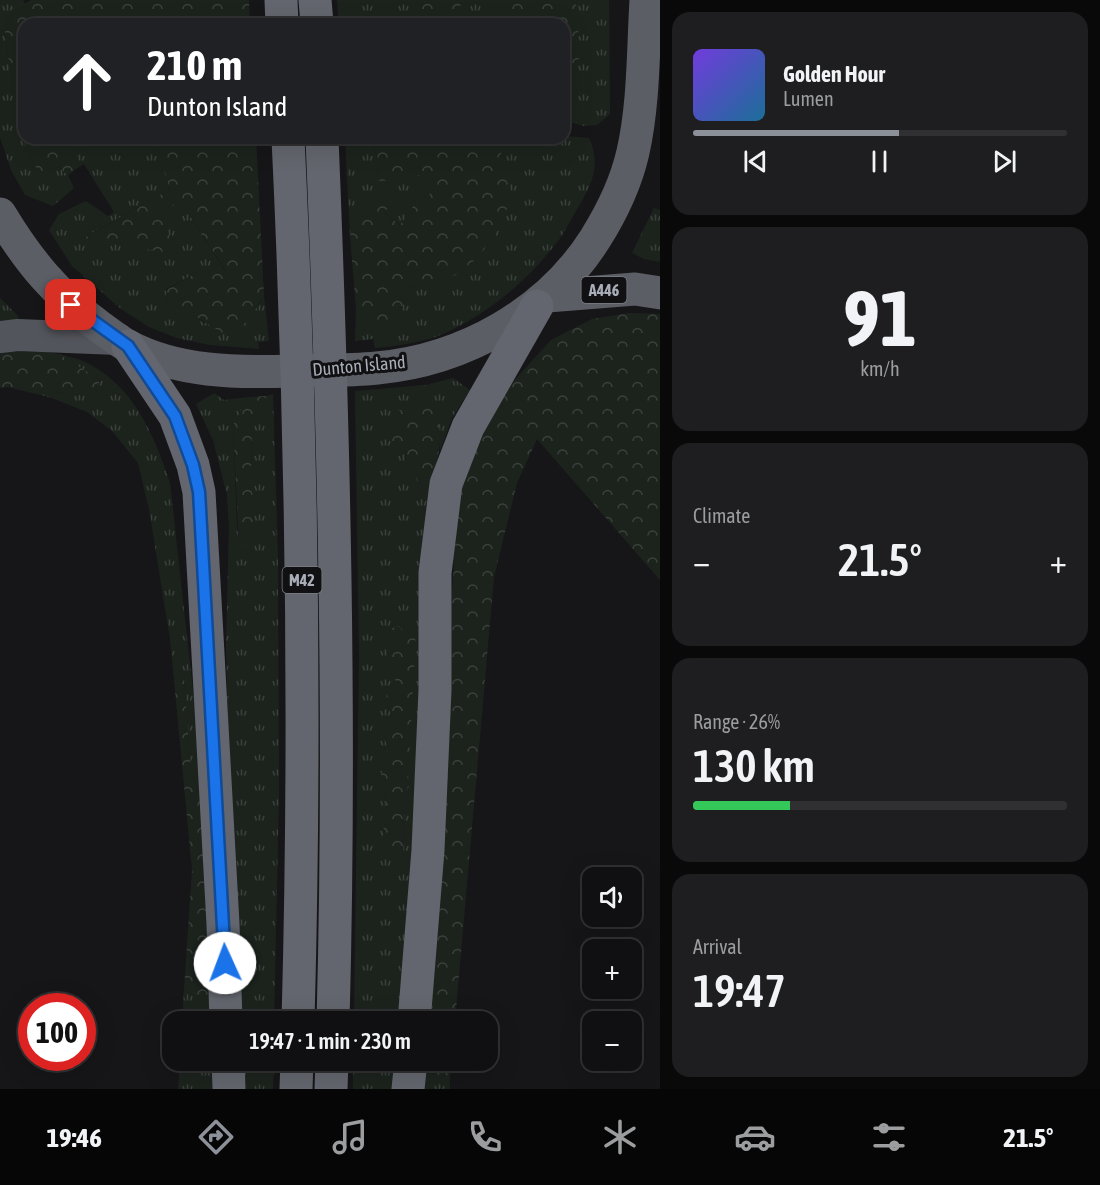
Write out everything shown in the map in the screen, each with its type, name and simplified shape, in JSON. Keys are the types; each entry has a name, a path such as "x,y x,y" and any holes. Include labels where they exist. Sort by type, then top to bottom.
{"highway":[{"path":"280,0 282,18"},
{"path":"315,0 316,18"},
{"name":"Dunton Island","path":"0,214 26,254 48,282 71,305 123,343 151,356 183,364 245,372 378,368 424,360 472,344 507,326 542,301 572,270 594,241 617,202 633,152 641,95 646,0"},
{"path":"655,0 660,24"},
{"name":"M42","path":"288,144 296,299 302,510 298,1011"},
{"name":"M42","path":"322,144 331,352 337,677 333,1011"},
{"name":"A446","path":"542,301 635,289 660,293"},
{"path":"415,1011 428,850 435,690 435,573 446,484 468,427 542,301"},
{"path":"123,343 175,416 193,465 199,492 223,912 226,1011"},
{"path":"228,1071 228,1089"},
{"path":"296,1089 297,1071"},
{"path":"331,1089 332,1071"},
{"path":"408,1089 410,1071"}],"main road":[{"path":"0,337 18,335 123,343"}],"green space":[{"path":"0,0 15,0 5,32 18,110 18,144 25,144 38,172 58,167 68,175 74,188 53,206 25,195 11,170 0,137"},
{"path":"15,0 23,0 25,4 31,0 249,0 250,18 18,18 18,110 5,32"},
{"path":"337,0 419,0 419,18 338,18"},
{"path":"419,0 469,0 442,18 419,18"},
{"path":"469,0 498,0 502,18 442,18"},
{"path":"498,0 573,0 576,5 580,53 572,84 570,85 570,18 502,18"},
{"path":"573,0 609,0 610,114 597,125 583,126 570,122 570,85 572,84 576,5"},
{"path":"570,136 589,138 595,158 593,176 586,193 563,234 543,260 487,309 471,320 438,336 423,341 375,348 373,339 355,341 356,308 383,331 401,313 408,287 441,282 464,269 510,186 498,144 534,144 534,146 570,144"},
{"path":"25,144 89,144 77,152 79,167 68,175 58,167 38,172"},
{"path":"89,144 151,144 166,174 169,190 83,238 177,254 160,213 180,200 225,271 198,272 166,289 167,305 184,309 204,323 259,306 264,296 269,341 258,342 259,349 210,345 177,338 149,327 121,309 72,266 49,230 59,214 86,201 108,216 114,212 84,164 79,167 77,152"},
{"path":"151,144 256,144 264,296 248,321 228,336 191,314 167,305 166,290 198,272 225,270 180,200 160,213 177,254 82,239 169,190 166,174"},
{"path":"345,144 375,144 378,180 397,180 415,174 426,177 430,194 416,202 401,225 384,213 363,204 350,236"},
{"path":"375,144 498,144 510,181 509,201 505,215 498,230 478,257 466,268 440,282 408,287 400,325 383,331 356,308 350,236 362,204 388,189 391,204 384,213 400,225 416,202 430,194 426,177 415,174 397,180 378,181"},
{"path":"654,208 660,210 660,262 644,259 632,253"},
{"path":"0,298 19,317 16,322 0,325"},
{"path":"629,313 660,314 660,580 537,439 517,483 494,577 456,1011 424,1011 454,565 450,528 463,472 499,397 551,340 592,319"},
{"path":"43,351 59,354 100,380 93,396 0,388 0,352"},
{"path":"59,354 82,361 102,372 129,398 149,430 170,483 197,727 201,798 191,770 184,678 174,680 170,639 149,509 138,463 112,431 87,412 49,397 7,387 93,396 100,380"},
{"path":"453,378 470,390 452,418 440,451 439,428 405,449 405,460 432,480 413,861 402,1011 354,1011 359,657 355,391 426,385","holes":["415,632 403,808 403,861 383,831 388,812 384,799 386,785 380,777 388,747 385,740 387,726 392,715 386,703 387,688 396,683 391,669 394,642"]},
{"path":"214,393 224,400 249,397 233,425 237,527 240,546 251,472 252,431 267,396 273,394 278,560 279,795 274,1011 241,1011 229,767 226,646 229,526 227,495 213,440 196,404"},
{"path":"267,396 252,431 251,472 256,540 239,547 233,425 249,397"},
{"path":"416,406 433,410 440,435 432,480 418,484 415,474 406,469 405,449 392,442 389,425 397,411"},
{"path":"399,626 407,635 416,631 407,800 403,808 403,861 394,862 385,851 383,831 388,812 384,799 386,785 380,777 388,747 385,740 387,726 392,715 386,703 387,688 396,683 386,648 394,642 387,630"},
{"path":"184,677 191,770 201,798 211,1004 184,990 192,870 174,680"},
{"path":"184,990 211,1004 211,1011 183,1011"},
{"path":"179,1071 212,1071 212,1089 178,1089"},
{"path":"242,1071 274,1071 273,1089 243,1089"},
{"path":"353,1071 396,1071 395,1089 353,1089"},
{"path":"420,1071 451,1071 450,1076 420,1073"},
{"path":"420,1073 450,1076 450,1089 418,1089"}],"route":[{"path":"71,305 128,346 175,416 193,465 199,492 225,963"}]}
